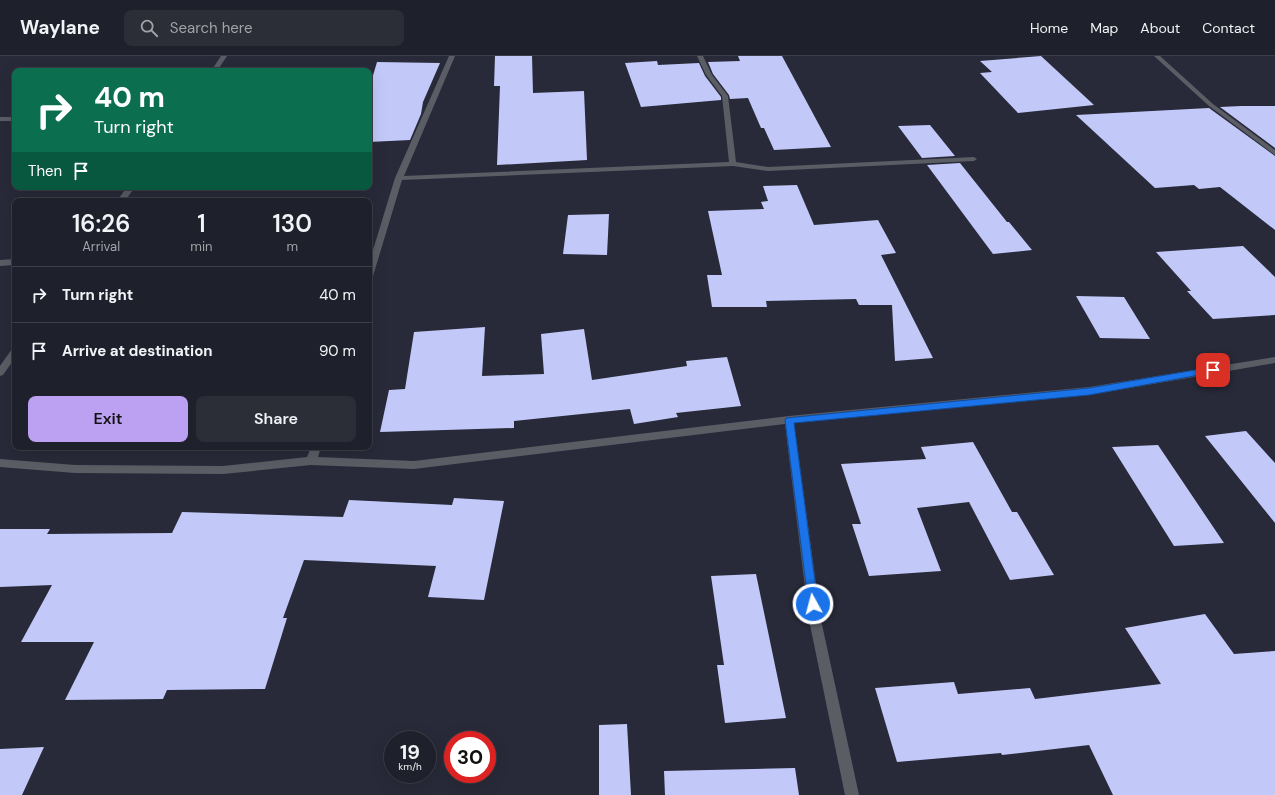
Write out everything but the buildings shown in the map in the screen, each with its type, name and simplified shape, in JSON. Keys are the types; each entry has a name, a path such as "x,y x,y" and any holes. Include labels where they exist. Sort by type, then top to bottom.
{"street":[{"path":"216,68 224,56"},
{"path":"372,267 400,178 452,56"},
{"path":"700,56 709,75 725,96 733,164"},
{"path":"1157,56 1211,105 1275,153"},
{"path":"0,120 12,119"},
{"path":"400,178 639,170 733,164 768,169 974,159"},
{"path":"0,263 12,262"},
{"path":"0,373 12,355"},
{"path":"0,463 75,468 223,470 311,461 414,465 789,420 1089,391 1275,360"},
{"path":"789,420 815,620 852,795"},
{"path":"311,461 315,450"}],"route":[{"path":"813,604 789,420 1089,391 1213,370"}]}
